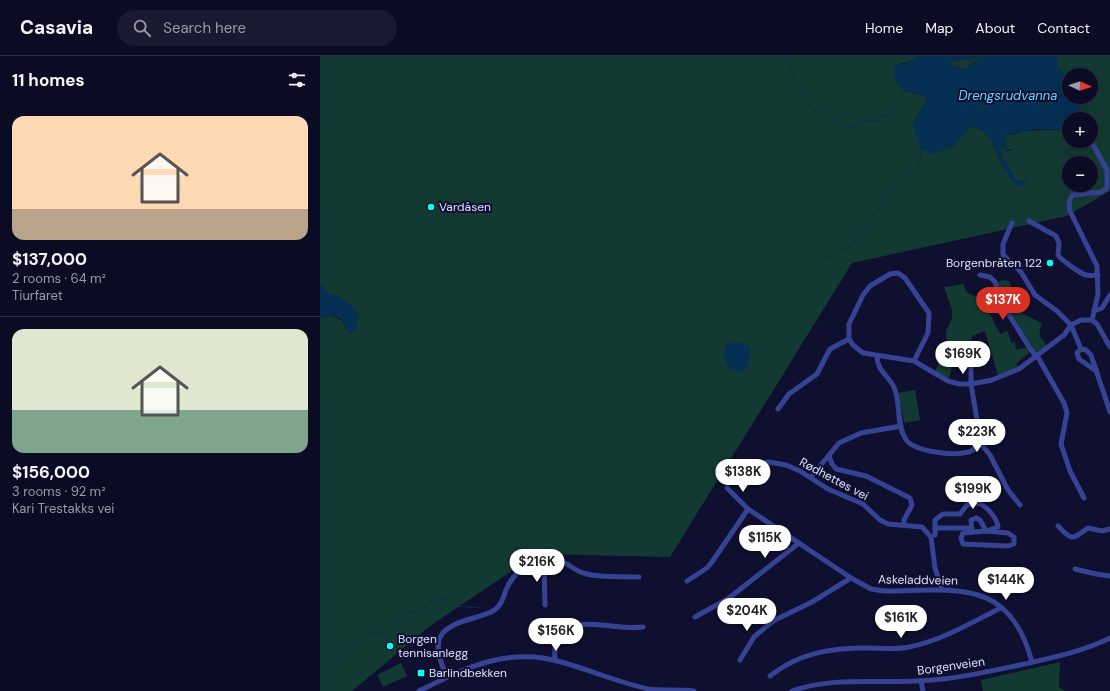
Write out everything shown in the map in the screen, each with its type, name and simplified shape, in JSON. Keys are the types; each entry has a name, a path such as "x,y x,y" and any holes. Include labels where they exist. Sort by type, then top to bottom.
{"street":[{"path":"1092,320 1098,294 1098,275 1095,259 1070,211 1069,205 1072,195 1102,192 1107,188 1107,170 1095,148"},
{"path":"1029,221 1056,236 1059,243 1058,255 1063,260 1082,274 1087,276 1098,275"},
{"path":"1012,223 1003,244 1003,256 1022,272 1035,295 1054,308 1071,325 1081,349"},
{"path":"914,361 928,333 930,318 927,307 905,278 898,273 890,274 879,280 863,295 849,324 849,339 853,345 863,353 914,361 948,381 959,384 971,384 1007,375 1019,369 1064,335 1071,325 1081,320 1092,320 1102,330 1110,347"},
{"path":"980,275 990,278 995,282 1000,300 1064,403 1066,413 1061,444 1070,471 1084,498"},
{"path":"1094,311 1102,308 1110,295"},
{"path":"778,409 789,394 817,374 830,349 849,339"},
{"path":"971,348 971,384 981,444 990,455 1008,490 1020,505"},
{"path":"1081,349 1086,350 1091,354 1110,412"},
{"path":"1081,349 1077,353 1079,359 1096,371"},
{"path":"877,356 880,370 890,381 896,393 901,426 905,439 917,448 952,454 968,452 981,444"},
{"path":"812,478 834,448 844,440 861,433 901,426"},
{"path":"829,456 836,469 866,476 910,498 912,505 904,520 904,525"},
{"name":"Rødhettes vei","path":"736,467 777,462 800,471 828,489 862,504 880,520 888,524 922,527 931,537 935,568 942,589"},
{"name":"Askeladdveien","path":"727,488 748,509 851,578 878,590 942,589 969,591 985,598 1002,608 1016,626 1027,645 1032,662"},
{"path":"935,535 935,520 939,516 960,514 967,505 978,504 984,506 998,525 996,528 986,531"},
{"path":"687,581 712,562 748,509"},
{"path":"971,530 971,520 976,518 980,520 986,531"},
{"path":"1058,526 1068,537 1073,538 1088,528 1102,531 1110,529"},
{"path":"935,528 971,530 986,531 1008,533 1014,537 1016,542 1008,546 963,544 961,538 963,533 971,530"},
{"path":"695,617 729,598 799,543"},
{"path":"544,561 545,605"},
{"path":"447,677 442,666 439,652 440,639 444,629 457,622 487,614 497,609 513,577 523,568 544,561 567,563 586,574 639,577"},
{"path":"1075,569 1110,576"},
{"path":"740,660 747,652 754,637 773,621 812,602 851,578"},
{"path":"770,676 783,665 818,651 841,648 891,649 921,644 1002,608"},
{"path":"555,660 554,650 557,639 560,634 569,627 581,624 631,628 643,627"},
{"name":"Borgenveien","path":"792,691 823,684 921,681 961,676 1032,662 1086,649 1110,638"},
{"path":"419,691 479,663 499,659 532,657 555,660 645,688 658,690 694,691"},
{"path":"921,681 923,691"}],"green space":[{"path":"320,56 918,56 908,63 902,63 894,77 906,91 926,96 927,99 913,125 922,148 930,151 944,150 955,143 969,127 979,129 986,134 992,142 1013,181 1021,186 1026,180 1015,180 1007,164 1001,157 1003,144 1007,151 1012,151 1006,147 1004,133 1011,135 1022,131 1062,129 1062,148 1098,148 1098,112 1080,112 1080,104 1098,104 1098,68 1062,68 1062,72 1056,65 1058,56 1110,56 1110,191 1067,216 852,263 670,557 537,554 430,626 352,691 320,691 320,318 330,315 343,321 347,332 353,333 340,298 327,293 320,285"},
{"path":"979,56 985,56 964,70 947,64 954,60 971,59"},
{"path":"1002,280 1009,281 1018,309 1023,314 1037,320 1042,324 1040,335 1047,345 1037,352 1033,351 1005,306 997,283"},
{"path":"964,284 968,293 984,298 1000,334 1007,331 1012,343 1015,342 1016,350 1027,347 1029,353 1016,364 1018,367 998,376 985,331 972,336 971,343 955,346 951,373 948,379 935,371 947,347 946,331 952,318 952,310 944,287"},
{"path":"915,390 920,420 904,423 898,393"},
{"path":"1060,662 1059,687 1065,691 983,691 981,680"},
{"path":"401,663 407,676 383,687 377,675"}],"water":[{"name":"Drengsrudvanna","path":"918,56 979,56 971,59 954,60 947,64 964,70 985,56 1058,56 1056,65 1062,72 1062,104 1080,104 1080,112 1062,112 1062,130 1041,129 1022,131 1008,135 1004,133 1006,147 1012,150 1007,150 1003,144 1001,157 1007,164 1015,180 1026,180 1022,186 1014,183 1008,176 993,144 987,135 979,129 969,127 953,147 929,155 927,153 928,151 920,146 913,125 927,99 926,96 901,89 894,77 895,65 908,63"},
{"path":"320,285 327,292 344,300 354,307 358,316 358,321 353,333 347,332 343,320 330,315 320,318"},
{"path":"740,342 750,347 749,365 741,372 728,367 723,354 727,344"}],"waterway":[{"path":"784,56 790,65 807,103 829,121 833,119 841,125 853,127 862,120 877,122 881,117 892,114 905,91"},
{"path":"824,259 854,244 866,225 892,191 905,177 913,174 920,161 923,149"},
{"name":"Barlindbekken","path":"420,612 428,602 441,599 450,601 456,606 482,608"},
{"name":"Barlindbekken","path":"320,674 364,635 372,632 386,636 395,628 406,612 417,612"}],"place":[{"name":"Vardåsen","path":"431,207"},
{"name":"Borgenbråten 122","path":"1050,263"},
{"name":"Borgen tennisanlegg","path":"390,646"},
{"name":"Barlindbekken","path":"421,673"}]}
